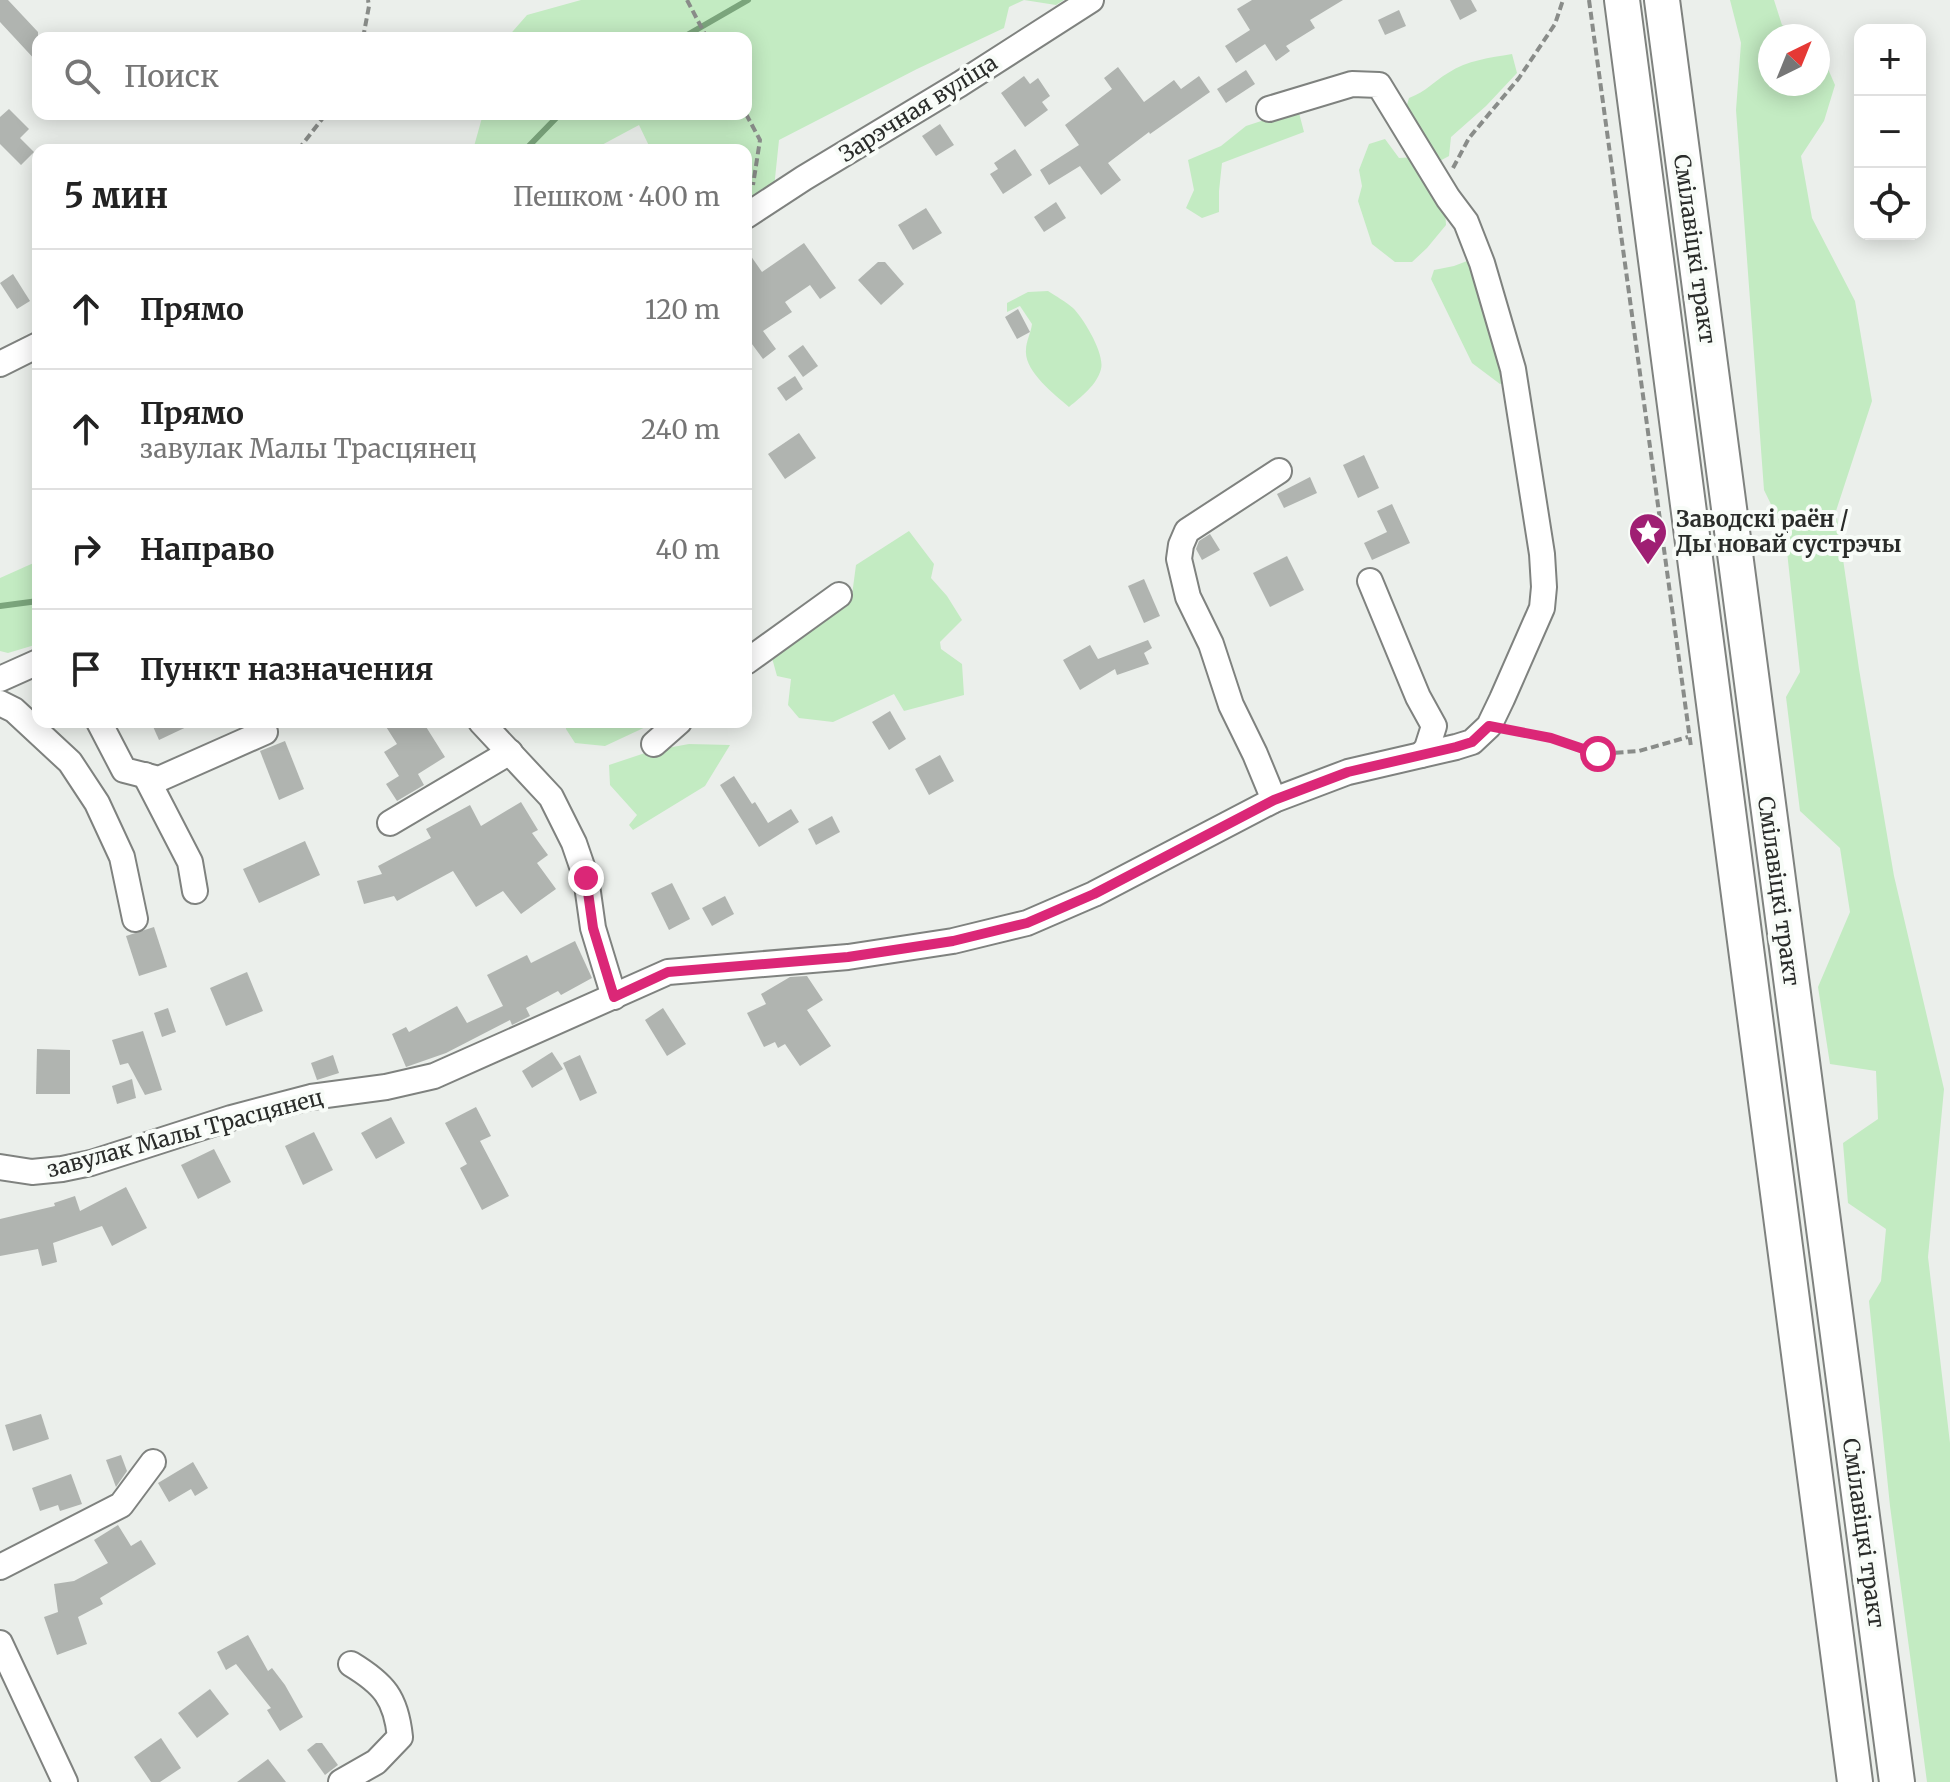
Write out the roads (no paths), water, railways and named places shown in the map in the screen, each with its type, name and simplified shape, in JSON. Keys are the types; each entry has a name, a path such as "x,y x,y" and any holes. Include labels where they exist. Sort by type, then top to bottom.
{"highway":[{"name":"Смілавіцкі тракт","path":"1622,0 1855,1782"},
{"name":"Смілавіцкі тракт","path":"1662,0 1897,1782"}],"street":[{"name":"Зарэчная вуліца","path":"752,211 1091,0"},
{"name":"завулак Малы Трасцянец","path":"0,1167 32,1172 91,1163 231,1118 311,1097 434,1076 668,972 848,957 953,941 1027,923 1094,894 1274,800 1348,772 1472,742 1489,726 1542,608 1544,587 1542,554 1513,369 1482,263 1466,222 1379,85 1352,84 1269,109"},
{"path":"0,364 32,348"},
{"path":"1274,800 1231,705 1211,644 1188,597 1179,559 1187,531 1279,471"},
{"path":"1370,581 1418,697 1434,726 1427,748 1421,755"},
{"path":"752,658 839,595"},
{"path":"0,679 32,665"},
{"path":"0,703 14,710 32,727"},
{"path":"33,728 70,762 97,803 122,857 135,919"},
{"path":"103,728 135,772 190,862 195,891"},
{"path":"487,728 551,797 574,843 586,878 593,928 614,997"},
{"path":"654,744 672,728"},
{"path":"74,769 107,767 159,779 265,732"},
{"path":"390,823 510,752"},
{"path":"0,1567 121,1505 153,1462"},
{"path":"0,1643 65,1782"},
{"path":"341,1782 376,1762 400,1737 398,1714 383,1687 351,1664"}],"waterway":[{"path":"692,32 748,0"},
{"path":"531,144 554,120"},
{"path":"0,606 32,602"}],"place":[{"name":"Заводскі раён / Ды новай сустрэчы","path":"1648,566"}]}
